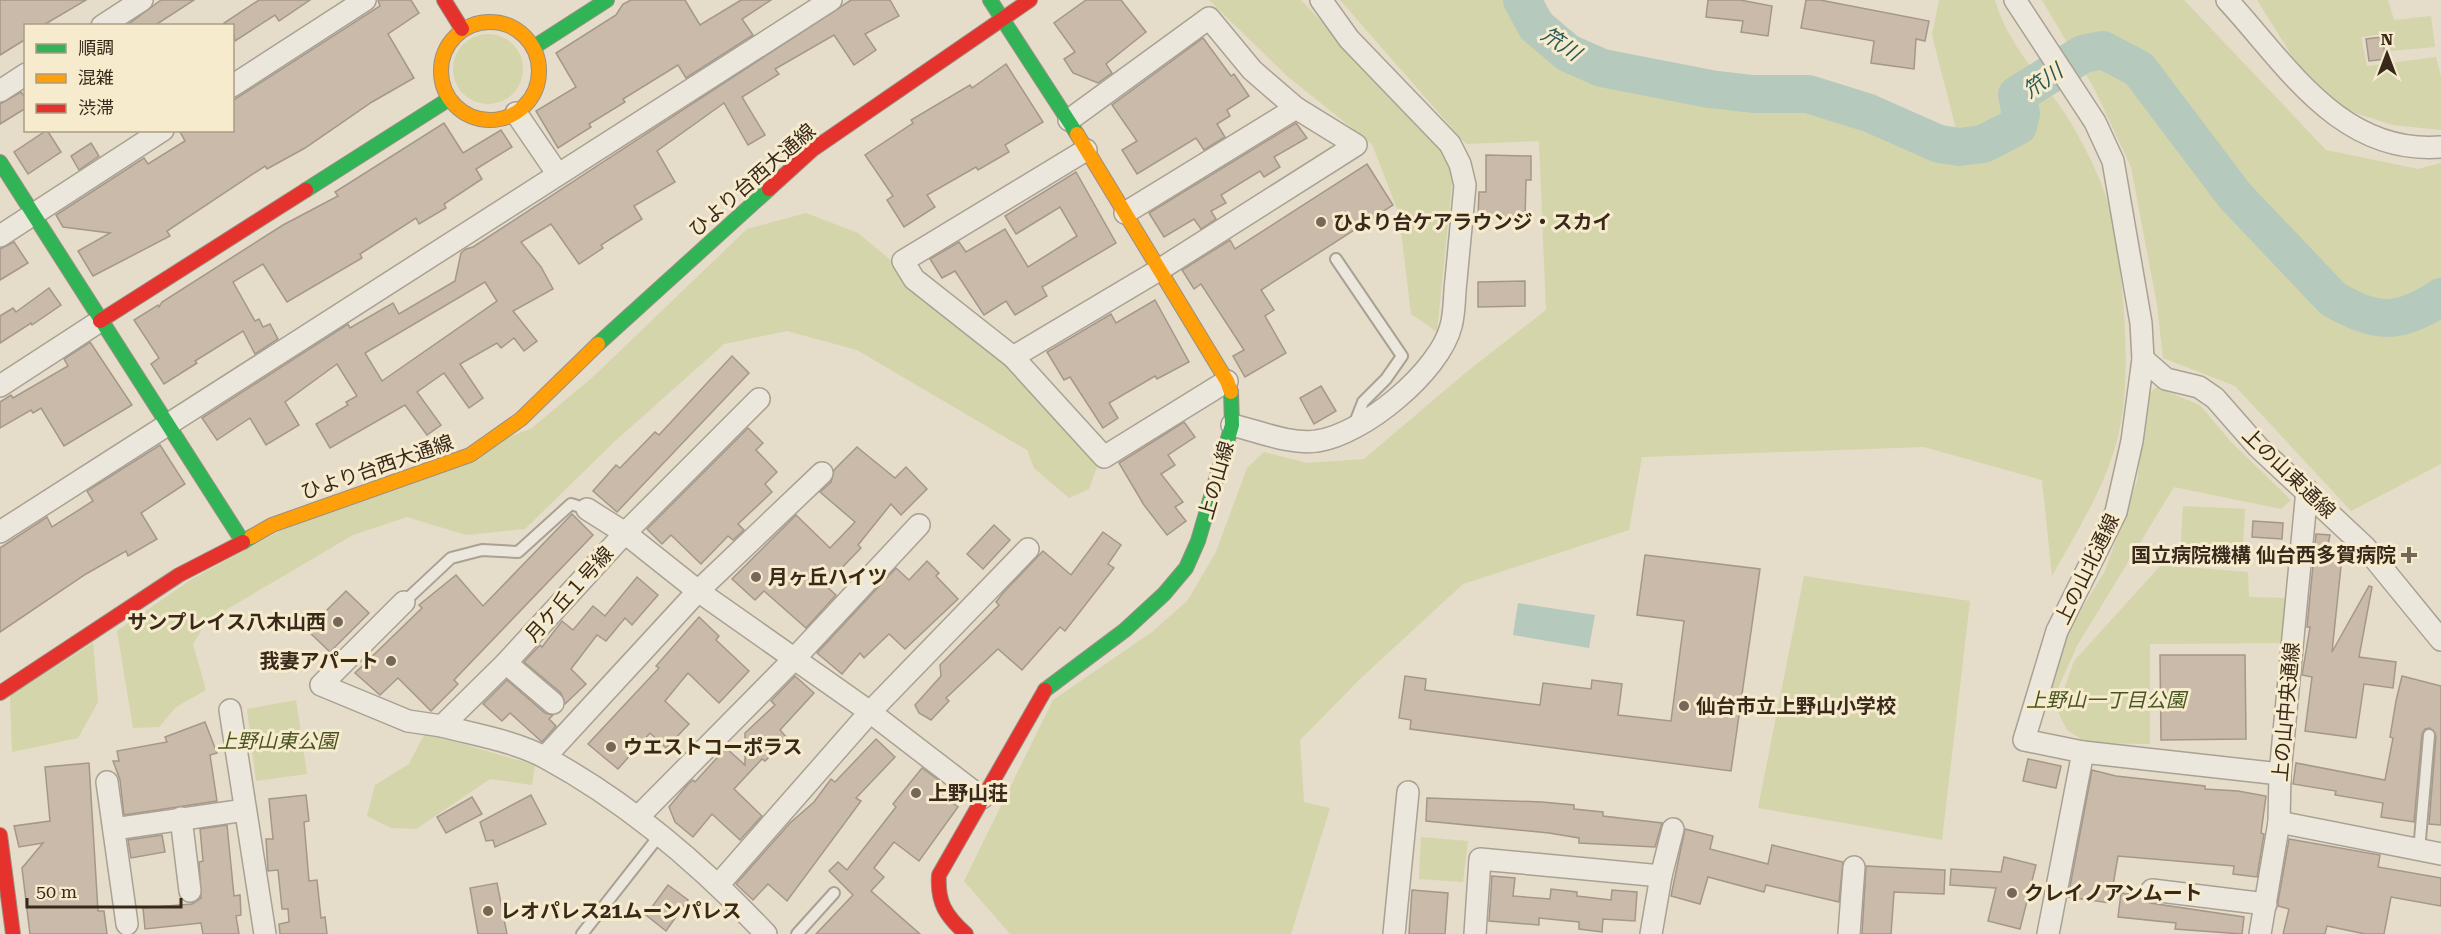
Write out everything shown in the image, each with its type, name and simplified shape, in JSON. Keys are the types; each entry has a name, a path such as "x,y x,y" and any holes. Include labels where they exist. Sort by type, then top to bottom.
{"street":[{"path":"105,24 142,0"},
{"path":"234,85 365,0"},
{"path":"444,0 462,29"},
{"path":"534,47 607,0"},
{"path":"0,532 557,173 831,0"},
{"path":"990,0 1069,120 1227,381 1233,400 1232,425"},
{"name":"ひより台西大通線","path":"0,693 178,575 272,525 470,455 521,419 583,357 812,150 1030,0"},
{"name":"上の山線","path":"966,934 944,913 936,897 939,875 981,798 1047,687 1125,630 1164,594 1186,568 1198,541 1232,425 1298,440 1317,441 1352,428 1369,419 1419,378 1440,351 1451,327 1465,185 1460,164 1450,144 1349,39 1321,0"},
{"name":"上の山北通線","path":"2015,0 2095,122 2113,161 2141,323 2143,359 2132,441 2116,512 2057,630 2024,740 2083,752 2280,774"},
{"path":"2227,0 2315,99 2352,128 2387,143 2427,148 2441,147"},
{"path":"1013,357 1160,270 1356,145 1296,108 1252,70 1209,18 1069,120"},
{"path":"492,22 508,25 523,34 534,47 539,61 538,84 527,104 516,113 494,120 472,117 449,99 442,85 443,56 450,42 462,29 492,22"},
{"path":"0,91 24,75"},
{"path":"0,386 449,99"},
{"path":"1125,213 1296,108"},
{"path":"516,113 557,173"},
{"path":"0,236 161,132"},
{"path":"1086,150 903,261 914,279 1013,357 1104,457 1227,381"},
{"path":"0,162 243,542"},
{"name":"上の山東通線","path":"2143,359 2166,379 2199,387 2215,398 2258,447 2287,475 2307,490 2365,547 2441,640"},
{"path":"587,509 624,533 759,399"},
{"path":"545,757 698,591 822,473"},
{"name":"上の山中央通線","path":"2260,934 2279,822 2280,774 2307,490"},
{"path":"638,817 794,659 919,525"},
{"name":"月ケ丘１号線","path":"442,726 506,663 624,533 698,591 870,712 981,798"},
{"path":"719,884 870,712 1028,549"},
{"path":"404,602 321,685 408,721 442,726 503,741 545,757 638,817 719,884 766,934"},
{"path":"506,663 553,702"},
{"path":"230,710 265,934"},
{"path":"2048,934 2083,752"},
{"path":"107,782 127,924"},
{"path":"1394,934 1408,792"},
{"path":"114,829 245,810"},
{"path":"181,818 190,891"},
{"path":"2279,822 2441,854"},
{"path":"1651,934 1661,876 1673,829"},
{"path":"0,835 3,874 13,934"},
{"path":"1475,934 1480,859 1661,876"},
{"path":"1849,934 1854,867"},
{"path":"2152,890 2266,904"}],"lane":[{"path":"1336,259 1402,356 1386,379 1363,402 1352,428"},
{"path":"404,602 451,558 482,550 518,552 571,504 587,509"},
{"path":"2419,851 2429,735"},
{"path":"582,934 659,836"},
{"path":"797,934 834,894"}],"green space":[{"path":"1209,0 1301,0 1437,144 1453,174 1437,332 1411,314 1399,214 1372,144 1287,76"},
{"path":"1340,0 1510,0 1531,47 1601,84 1956,129 1932,35 1939,0 1995,0 2018,49 2077,133 2098,176 2110,210 2119,260 2126,348 2124,404 2109,466 2092,504 2052,576 2042,480 1924,447 1642,457 1629,530 1463,584 1361,678 1300,740 1304,802 1330,808 1291,934 1010,934 964,881 1053,700 1152,632 1188,600 1216,552 1247,468 1264,452 1307,463 1364,459 1464,374 1546,310 1539,141 1466,144"},
{"path":"2042,0 2184,0 2326,150 2418,169 2441,163 2441,464 2351,511 2235,386 2163,358 2157,305 2131,167 2095,90"},
{"path":"2257,0 2388,0 2394,20 2431,16 2435,47 2391,51 2388,33 2361,37 2367,66 2436,57 2441,77 2441,130 2393,125 2346,110 2297,64"},
{"path":"488,34 507,40 517,50 523,69 517,88 507,98 488,104 469,98 459,88 453,69 459,50 469,40"},
{"path":"806,213 858,233 894,263 909,286 1004,363 1098,464 1089,489 1069,498 1034,468 1027,450 857,350 787,331 724,344 614,442 525,529 466,535 407,517 353,535 207,621 193,644 206,690 176,707 159,727 133,728 117,631 192,579 276,533 532,428 594,376 747,229"},
{"path":"2156,387 2200,405 2231,442 2291,500 2281,509 2174,487 2078,644 2049,708 2040,700 2064,638 2105,571 2137,481 2147,396"},
{"path":"2183,506 2245,509 2242,561 2180,557"},
{"name":"上野山一丁目公園","path":"2161,565 2248,572 2249,597 2291,598 2287,643 2150,644 2150,744 2087,743 2067,730 2057,710 2074,661"},
{"path":"1804,576 1970,601 1942,840 1758,808"},
{"path":"93,643 98,702 78,738 12,752 10,696"},
{"name":"上野山東公園","path":"296,700 307,774 256,781 247,709"},
{"path":"425,733 535,765 532,785 490,779 416,829 391,828 367,816 375,785 409,764"},
{"path":"1421,837 1468,841 1463,882 1419,879"}],"shaded area":[{"path":"1518,603 1595,615 1589,648 1513,635"}],"building":[{"path":"0,0 86,0 45,24 24,24 24,40 0,55"},
{"path":"161,0 194,0 157,24 129,24"},
{"path":"259,0 310,0 279,21 275,15 235,41 234,24 224,23"},
{"path":"378,0 411,0 419,13 388,34 414,78 372,102 305,148 267,169 265,166 167,231 170,236 93,276 78,251 110,233 63,227 56,215 144,158 148,164 185,141 180,132 234,132 234,100 380,6"},
{"path":"631,0 685,0 700,25 741,0 771,0 742,19 753,35 686,78 678,65 623,99 625,102 589,124 591,127 558,148 536,111 576,87 556,53 616,15 623,4"},
{"path":"851,0 890,0 899,16 865,34 876,50 854,65 834,35 775,69 779,74 742,97 765,135 748,145 724,103 657,151 675,182 634,206 642,219 601,245 603,248 579,264 551,224 521,242 541,267 553,289 513,311 537,341 524,351 514,338 501,348 497,343 460,364 483,398 469,408 444,373 417,392 441,425 427,435 405,405 330,448 316,424 348,405 346,402 357,396 337,364 285,402 299,425 266,445 250,418 217,440 202,418 348,324 350,328 393,303 399,314 455,281 461,253","holes":["485,282 497,301 382,381 365,353"]},
{"path":"1086,0 1121,0 1146,32 1106,64 1112,73 1098,83 1073,73 1064,59 1075,52 1054,23"},
{"path":"1708,0 1740,0 1772,6 1768,36 1741,32 1743,21 1706,17"},
{"path":"1806,0 1820,0 1929,21 1925,41 1916,39 1914,69 1871,63 1874,41 1801,28"},
{"path":"2382,37 2386,59 2369,61 2366,39"},
{"path":"1203,38 1231,76 1234,74 1249,96 1227,110 1230,116 1217,124 1225,137 1204,150 1196,138 1137,174 1122,150 1137,141 1112,105"},
{"path":"1006,64 1043,122 1005,145 1009,152 978,170 976,167 927,195 935,207 904,227 887,200 893,196 865,155 913,123 911,120 970,85 972,88"},
{"path":"21,92 24,96 24,109 0,124 0,104"},
{"path":"444,123 463,153 501,130 512,147 476,169 482,179 444,204 446,208 419,224 416,218 360,254 362,258 287,302 263,264 233,282 255,321 259,319 263,327 270,324 278,339 255,354 243,331 195,361 197,363 164,384 151,364 159,358 134,320 158,305 159,307 162,302 283,225 338,196 335,192"},
{"path":"1296,123 1307,138 1274,157 1280,167 1264,177 1260,171 1221,195 1226,203 1211,211 1216,219 1201,229 1194,219 1164,237 1149,213"},
{"path":"44,132 48,132 61,152 28,174 14,152"},
{"path":"91,143 99,156 79,170 71,156"},
{"path":"1486,155 1531,156 1531,180 1526,180 1525,219 1478,217 1479,192 1486,192"},
{"path":"1367,164 1393,205 1261,290 1274,310 1265,316 1286,353 1245,377 1233,356 1244,350 1201,284 1194,289 1182,270 1230,240 1235,249"},
{"path":"1076,172 1116,243 1042,287 1047,296 1015,315 1006,301 984,315 955,271 942,278 930,259 959,242 966,252 1005,229 1028,267 1077,236 1060,207 1016,234 1005,216"},
{"path":"14,242 28,263 0,280 0,249"},
{"path":"1525,281 1525,306 1478,307 1478,282"},
{"path":"49,288 61,305 0,343 0,316 13,308 16,312"},
{"path":"1155,300 1189,362 1157,379 1155,376 1109,403 1118,418 1103,428 1070,377 1064,380 1047,352 1111,314 1116,323"},
{"path":"90,342 132,405 64,446 41,408 33,413 31,410 0,428 0,402 11,395 13,398 68,366 64,359"},
{"path":"732,356 749,373 617,512 593,491 616,465 620,468 655,432 659,435"},
{"path":"1321,386 1336,411 1314,424 1300,398"},
{"path":"1184,422 1195,437 1168,455 1175,465 1161,474 1183,502 1175,507 1186,521 1167,535 1144,505 1119,463"},
{"path":"748,428 763,443 756,450 777,472 765,484 772,492 738,524 744,530 733,540 728,536 701,564 671,535 662,544 647,529"},
{"path":"160,445 185,484 141,513 157,539 128,556 126,551 86,574 0,632 0,548 47,517 52,527 93,501 87,491"},
{"path":"857,447 895,478 906,467 927,489 901,515 891,504 858,545 861,548 825,585 836,595 806,628 764,591 755,600 732,579 796,515 830,548 855,522 820,492 831,482 834,470"},
{"path":"572,514 593,535 454,680 458,684 431,711 398,678 380,695 355,673 422,608 419,605 456,575 483,606"},
{"path":"2253,521 2283,523 2282,539 2252,537"},
{"path":"994,525 1010,540 983,569 967,554"},
{"path":"1103,532 1121,545 1108,564 1114,568 1065,631 1060,627 1022,670 998,649 946,698 949,701 931,720 919,713 915,705 941,676 940,665 999,605 996,602 1003,593 1043,551 1071,575"},
{"path":"2316,534 2330,535 2328,545 2343,547 2332,652 2369,586 2372,587 2359,657 2396,662 2393,688 2364,684 2356,738 2305,731 2312,677 2302,675 2310,627 2307,627"},
{"path":"1645,555 1760,569 1731,771 1410,729 1411,720 1399,718 1405,676 1426,679 1425,690 1540,705 1543,683 1591,689 1592,680 1622,684 1618,715 1671,721 1684,621 1637,615"},
{"path":"927,561 939,573 936,576 958,599 905,649 889,634 864,658 860,653 842,674 817,653 896,568 909,580"},
{"path":"637,577 658,595 632,625 625,618 606,641 597,635 571,669 586,684 565,704 561,693 524,662 540,645 542,647 562,621 573,630 593,606 605,616"},
{"name":"サンプレイス八木山西","path":"346,591 369,613 330,652 307,630"},
{"path":"699,617 719,636 716,640 749,671 719,703 688,673 665,701 689,724 666,748 650,733 618,769 588,744 659,668 656,666"},
{"path":"2160,655 2245,655 2246,739 2161,740"},
{"path":"795,676 814,693 780,730 788,739 765,761 762,759 734,789 762,816 740,840 712,814 693,837 675,822 669,807 688,784 693,780 695,782 726,748 745,765 745,733 775,705 771,701"},
{"path":"2402,676 2441,686 2441,825 2429,824 2436,736 2430,728 2425,729 2422,734 2414,822 2381,817 2383,803 2335,795 2336,791 2293,784 2296,763 2385,780 2393,738 2390,737"},
{"path":"507,680 545,713 553,715 549,719 556,726 542,742 510,713 502,721 483,704"},
{"path":"205,722 217,753 210,755 217,801 124,815 120,780 113,761 119,761 117,751 167,742 165,737"},
{"path":"876,739 895,757 856,798 861,801 787,901 768,884 753,900 736,884 790,823 814,802 831,779 835,782"},
{"path":"2028,759 2061,766 2056,788 2023,781"},
{"path":"89,763 98,911 104,911 107,934 30,934 22,868 43,843 19,847 14,826 50,821 45,767"},
{"path":"922,768 940,781 934,789 958,807 919,861 894,842 874,868 884,877 871,891 920,934 816,934 853,895 829,871 838,862 847,870 896,807 893,804"},
{"path":"2092,770 2116,776 2205,786 2205,789 2266,796 2261,833 2264,834 2257,877 2233,874 2234,866 2118,856 2110,903 2068,897"},
{"path":"306,795 309,821 304,822 309,881 317,880 321,918 325,917 327,934 280,934 279,924 289,922 288,909 282,909 278,870 268,871 266,839 273,839 269,799"},
{"path":"531,795 546,824 495,847 493,840 486,841 480,822"},
{"path":"472,797 482,814 446,833 437,817"},
{"path":"1427,798 1574,805 1574,809 1603,812 1603,816 1662,823 1655,847 1579,843 1579,838 1549,833 1426,821"},
{"path":"227,825 234,896 240,895 241,915 236,916 239,934 203,934 201,923 145,929 143,908 192,904 201,898 199,862 203,861 200,829"},
{"path":"1685,829 1713,836 1710,849 1768,864 1772,845 1843,862 1839,902 1766,885 1764,892 1708,877 1700,904 1671,896"},
{"path":"162,835 165,852 131,858 128,840"},
{"path":"2289,839 2380,855 2378,867 2441,878 2441,906 2391,897 2384,934 2365,934 2327,926 2325,934 2283,934 2289,909 2278,906 2278,902"},
{"name":"クレイノアンムート","path":"2004,857 2036,865 2020,929 1988,921 1996,888 1950,885 1951,869 2001,872"},
{"path":"1866,866 1945,870 1944,894 1894,892 1891,934 1862,934"},
{"path":"1492,876 1515,878 1513,896 1550,899 1551,889 1577,892 1577,896 1611,900 1612,890 1637,892 1635,921 1603,919 1602,932 1579,929 1579,922 1539,918 1539,925 1489,921"},
{"name":"レオパレス21ムーンパレス","path":"497,883 507,934 478,934 470,888"},
{"path":"668,885 688,900 666,931 646,915"},
{"path":"1412,890 1448,893 1445,934 1409,934"},
{"path":"2121,893 2141,896 2150,903 2244,917 2242,934 2175,929 2176,923 2118,917"}],"waterway":[{"name":"笊川","path":"1522,0 1536,26 1568,53 1602,68 1710,89 1753,94 1808,94 1869,113 1939,144 1959,147 1983,144 2018,126 2021,114 2017,95 2083,54 2103,50 2139,69 2235,196 2333,299 2362,313 2387,318 2412,313 2441,297"}],"traffic: fast":[{"path":"534,47 607,0"},
{"path":"990,0 1077,134"},
{"path":"306,190 449,99"},
{"path":"0,162 243,542 251,537"},
{"path":"598,344 769,189"},
{"path":"1045,690 1125,630 1164,594 1186,568 1198,541 1232,425 1231,392"}],"traffic: slow":[{"path":"490,22 509,26 525,36 535,52 539,71 535,90 525,106 509,116 490,120 471,116 455,106 445,90 441,71 445,52 455,36 471,26 490,22"},
{"path":"1077,134 1227,381 1231,392"},
{"path":"251,537 272,525 470,455 521,419 598,344"}],"traffic: jam":[{"path":"444,0 462,29"},
{"path":"769,189 812,150 1030,0"},
{"path":"100,321 306,190"},
{"path":"0,693 179,575 243,542"},
{"path":"966,934 944,908 941,901 939,875 1045,690"},
{"path":"0,835 13,934"}],"place":[{"name":"ひより台ケアラウンジ・スカイ","path":"1321,222"},
{"name":"国立病院機構 仙台西多賀病院","path":"2409,555"},
{"name":"月ヶ丘ハイツ","path":"756,577"},
{"name":"サンプレイス八木山西","path":"338,622"},
{"name":"我妻アパート","path":"391,661"},
{"name":"仙台市立上野山小学校","path":"1684,706"},
{"name":"ウエストコーポラス","path":"611,747"},
{"name":"上野山荘","path":"916,793"},
{"name":"クレイノアンムート","path":"2012,893"},
{"name":"レオパレス21ムーンパレス","path":"488,911"}]}
